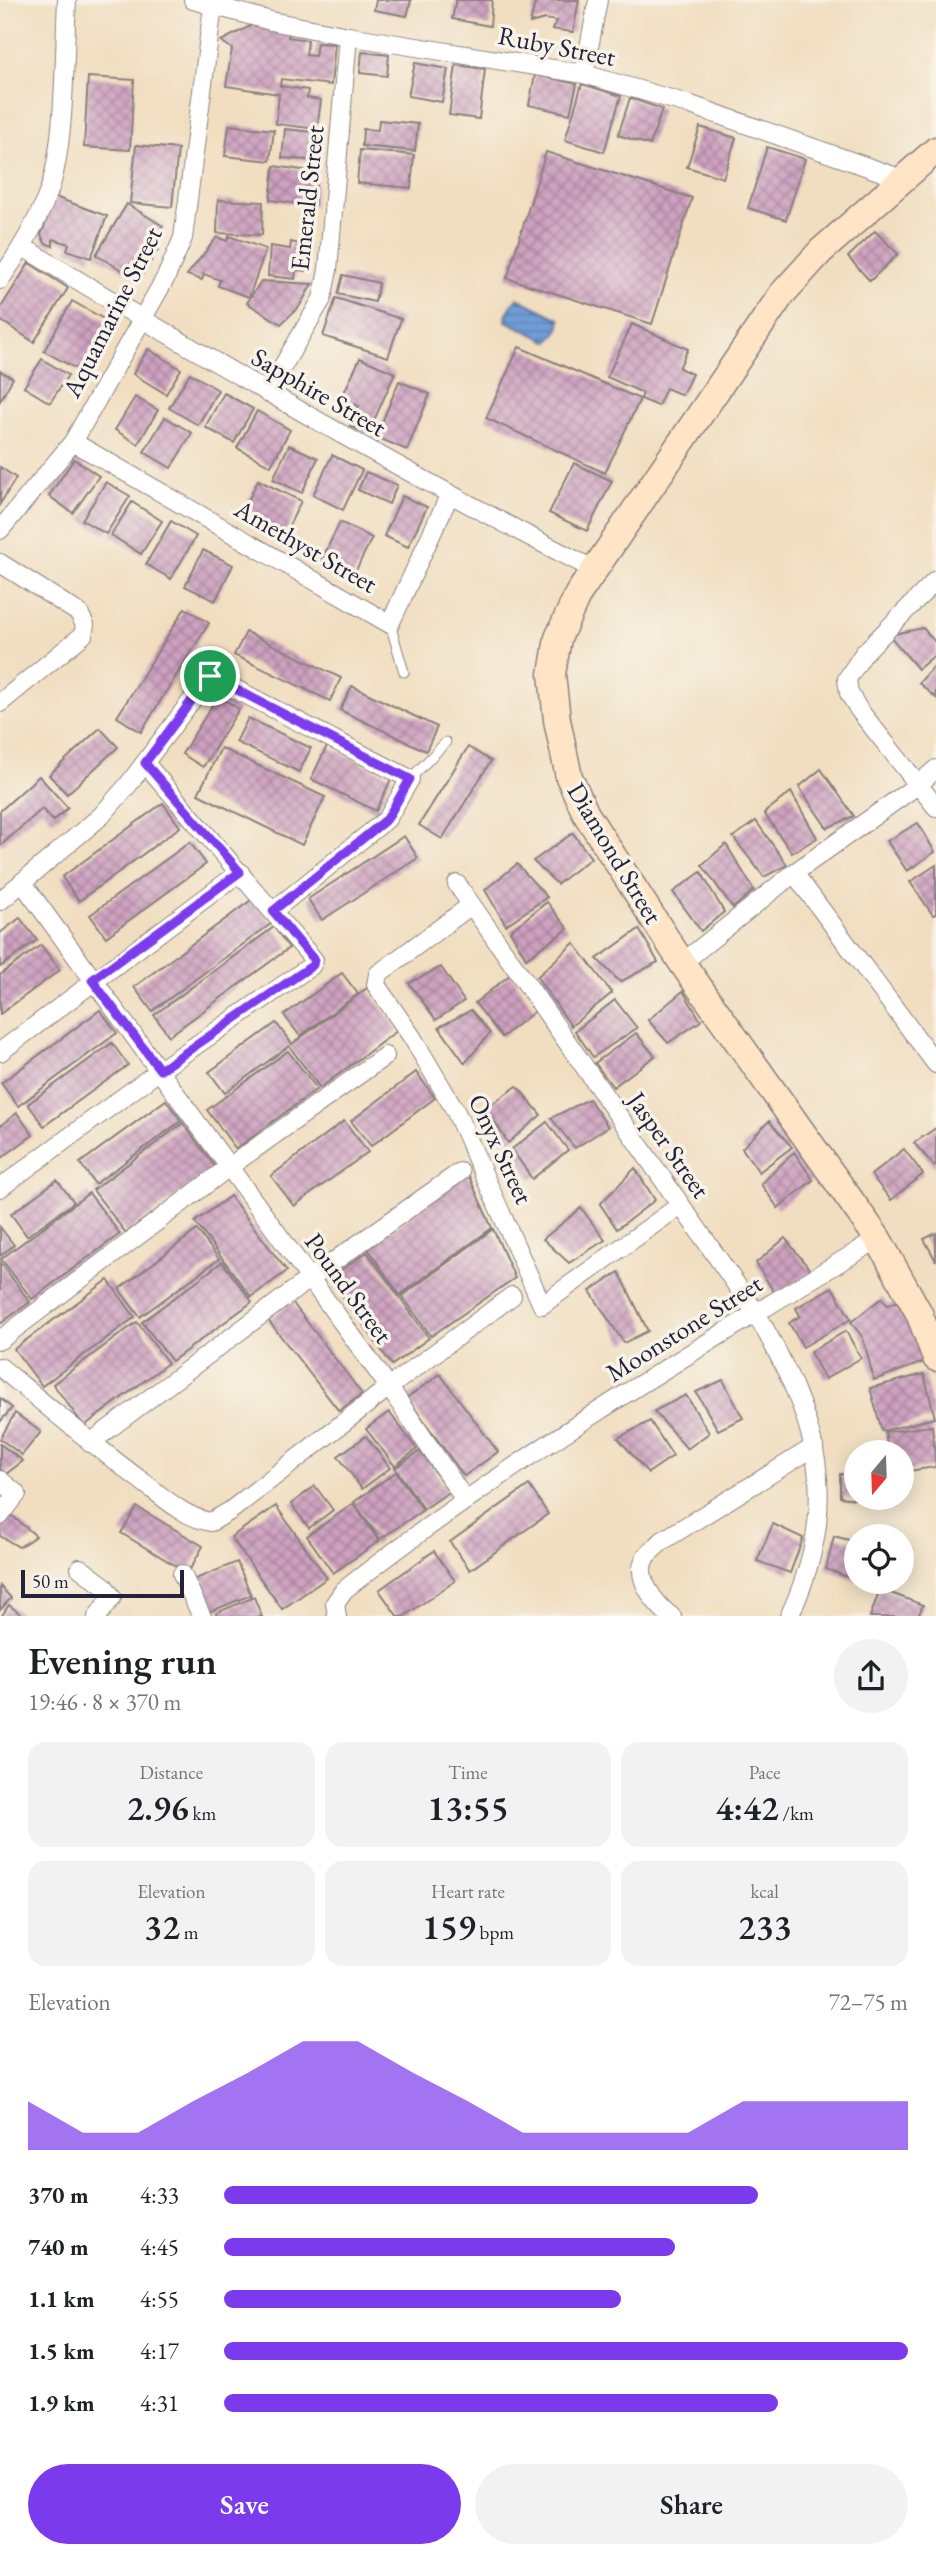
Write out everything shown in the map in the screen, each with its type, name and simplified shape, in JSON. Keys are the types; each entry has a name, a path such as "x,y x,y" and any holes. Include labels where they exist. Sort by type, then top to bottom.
{"street":[{"path":"0,280 23,247 49,190 58,147 67,0"},
{"name":"Ruby Street","path":"193,0 348,36 584,74 688,104 902,179"},
{"path":"584,74 598,0"},
{"name":"Aquamarine Street","path":"0,530 73,442 142,319 183,238 214,6"},
{"name":"Emerald Street","path":"267,393 322,299 328,271 348,36"},
{"name":"Diamond Street","path":"936,149 821,251 782,294 578,594 558,638 552,674 557,720 569,777 593,825 682,963 878,1239 919,1313 936,1358"},
{"name":"Sapphire Street","path":"23,247 267,393 449,496 595,570"},
{"name":"Amethyst Street","path":"73,442 390,624 449,496"},
{"path":"0,563 79,613 85,625 83,635 0,703"},
{"path":"936,580 864,653 847,679 849,693 859,710 936,807"},
{"path":"0,901 86,831 145,763 210,676 410,779 387,819 273,911"},
{"path":"0,1188 160,1070 311,966 314,960 145,763"},
{"path":"682,963 794,873 919,785 936,769"},
{"path":"0,1052 92,980 240,872"},
{"path":"794,873 936,1064"},
{"name":"Pound Street","path":"22,883 389,1387 465,1500"},
{"name":"Jasper Street","path":"457,884 756,1313 790,1373 806,1411 814,1447 818,1528 811,1564 789,1616"},
{"name":"Onyx Street","path":"470,906 378,974 376,985 412,1037 455,1110 542,1305 679,1206"},
{"path":"0,1340 229,1167 385,1056"},
{"path":"90,1443 309,1279 460,1172"},
{"name":"Moonstone Street","path":"337,1616 335,1603 344,1590 465,1500 756,1313 878,1239"},
{"path":"0,1367 90,1443 193,1517 211,1522 230,1511 389,1387 512,1296"},
{"path":"672,1616 651,1593 642,1577 645,1559 662,1541 814,1447"},
{"path":"0,1480 17,1494 0,1516"},
{"path":"80,1568 104,1586 112,1597 97,1616"},
{"path":"183,1574 202,1616"}],"lane":[{"path":"390,624 404,672"},
{"path":"210,676 212,653"},
{"path":"410,779 446,742"}],"water":[{"path":"517,298 560,319 560,327 549,342 506,321 507,313"}],"building":[{"path":"376,0 411,0 407,16 374,10"},
{"path":"456,0 492,0 490,26 452,19"},
{"path":"536,0 579,0 573,32 552,29 557,21 545,19 530,23"},
{"path":"252,25 289,32 288,37 308,40 306,55 315,56 317,43 335,44 331,85 281,79 280,86 308,90 307,98 321,100 317,129 276,124 279,94 226,86 232,49 221,41"},
{"path":"362,52 389,55 387,76 360,73"},
{"path":"415,63 448,69 442,102 408,96"},
{"path":"456,65 485,69 479,119 449,115"},
{"path":"535,75 577,84 570,114 529,105"},
{"path":"88,77 134,80 130,150 84,147"},
{"path":"582,84 621,96 604,152 565,140"},
{"path":"630,98 662,109 650,145 618,135"},
{"path":"379,120 418,124 415,151 362,146 363,129 378,130"},
{"path":"229,125 274,130 270,161 225,156"},
{"path":"700,127 736,138 723,178 687,167"},
{"path":"285,129 322,133 320,161 282,158"},
{"path":"136,145 178,149 172,207 130,203"},
{"path":"767,147 805,159 786,220 748,208"},
{"path":"360,150 414,155 411,188 357,183"},
{"path":"546,152 692,198 652,324 507,278"},
{"path":"274,166 317,172 314,206 270,200"},
{"path":"55,197 107,216 91,258 67,250 69,244 53,239 53,246 45,243 41,235"},
{"path":"218,200 263,202 262,235 217,233"},
{"path":"127,204 163,226 153,243 158,249 139,280 96,255"},
{"path":"875,231 898,254 870,281 848,257"},
{"path":"229,236 266,249 249,297 218,286 220,280 204,274 202,280 187,275 217,237 227,241"},
{"path":"291,242 308,246 306,271 296,270 295,279 268,276 270,246 290,249"},
{"path":"29,263 68,288 34,342 0,320 0,309"},
{"path":"343,275 379,283 375,302 338,294"},
{"path":"261,281 312,284 299,307 281,324 247,303"},
{"path":"336,298 401,319 388,357 323,336"},
{"path":"72,301 107,321 80,371 44,351"},
{"path":"632,324 688,349 679,368 692,374 682,395 666,388 658,406 641,399 643,393 607,377"},
{"path":"519,347 640,399 605,473 486,418"},
{"path":"148,349 181,369 166,394 133,374"},
{"path":"360,358 395,373 368,434 350,426 359,406 341,399"},
{"path":"42,359 68,375 50,403 24,387"},
{"path":"0,371 13,378 0,401"},
{"path":"190,373 218,390 198,425 169,408"},
{"path":"399,381 430,394 407,450 376,437"},
{"path":"224,393 253,409 234,443 205,427"},
{"path":"135,397 158,410 138,444 115,430"},
{"path":"257,411 290,430 271,466 237,448"},
{"path":"165,417 192,433 171,468 144,452"},
{"path":"289,445 318,458 302,493 273,479"},
{"path":"332,455 362,470 343,510 313,495"},
{"path":"74,459 99,476 73,513 49,496"},
{"path":"574,463 612,481 587,531 549,513"},
{"path":"0,467 16,478 0,504"},
{"path":"366,472 397,485 389,504 358,490"},
{"path":"258,480 301,501 284,536 241,515"},
{"path":"106,482 130,496 106,534 82,520"},
{"path":"402,496 427,507 408,547 384,536"},
{"path":"132,502 162,521 141,554 111,535"},
{"path":"171,521 196,536 171,579 146,564"},
{"path":"340,522 372,538 353,576 321,561"},
{"path":"203,550 233,565 215,601 185,586"},
{"path":"185,608 209,623 141,732 117,717"},
{"path":"923,628 936,643 936,654 918,669 889,635"},
{"path":"246,632 341,678 330,701 234,655"},
{"path":"936,664 936,698 919,683"},
{"path":"352,686 437,727 426,751 340,710"},
{"path":"218,696 239,709 203,767 182,754"},
{"path":"248,718 311,748 299,772 236,742"},
{"path":"100,728 118,747 67,794 49,775"},
{"path":"327,746 392,777 376,811 311,779"},
{"path":"468,747 491,761 442,839 419,825"},
{"path":"221,748 325,797 302,845 198,794"},
{"path":"821,769 854,816 827,828 799,787"},
{"path":"39,776 68,808 53,821 42,809 0,846 0,811"},
{"path":"791,792 817,838 792,853 764,813"},
{"path":"163,803 180,827 79,901 62,877"},
{"path":"756,821 787,865 764,877 733,837"},
{"path":"918,823 935,852 907,871 887,841"},
{"path":"573,833 591,858 557,884 533,861"},
{"path":"404,836 418,858 322,920 308,899"},
{"path":"190,842 206,864 106,937 90,915"},
{"path":"726,844 754,890 733,908 702,865"},
{"path":"517,864 547,897 506,925 485,890"},
{"path":"936,865 936,914 933,915 910,882"},
{"path":"701,872 724,912 701,931 673,892"},
{"path":"254,898 272,923 152,1011 134,987"},
{"path":"547,902 568,929 526,958 510,931"},
{"path":"20,918 37,940 0,967 0,933"},
{"path":"274,927 289,948 169,1036 154,1015"},
{"path":"639,929 658,962 620,982 597,959"},
{"path":"574,943 612,993 571,1026 537,977"},
{"path":"41,945 60,970 0,1014 0,975"},
{"path":"441,967 464,1001 436,1020 409,983"},
{"path":"342,973 358,994 300,1036 284,1015"},
{"path":"511,974 535,1011 502,1037 475,1003"},
{"path":"367,988 398,1030 320,1088 289,1046 225,1093 209,1072 276,1023 292,1044"},
{"path":"683,991 701,1021 668,1043 648,1020"},
{"path":"615,1000 637,1028 593,1057 575,1031"},
{"path":"100,1010 117,1033 18,1106 1,1083"},
{"path":"471,1010 490,1033 465,1063 439,1027"},
{"path":"636,1033 655,1056 613,1087 595,1063"},
{"path":"112,1043 128,1065 44,1126 28,1104"},
{"path":"288,1051 317,1089 236,1149 207,1110"},
{"path":"416,1072 435,1098 371,1146 351,1121"},
{"path":"517,1086 541,1115 508,1143 486,1108"},
{"path":"589,1099 608,1127 575,1148 551,1118"},
{"path":"166,1100 181,1121 95,1184 80,1163"},
{"path":"17,1113 33,1135 0,1159 0,1126"},
{"path":"344,1121 368,1152 294,1206 271,1176"},
{"path":"769,1121 792,1147 759,1172 742,1148"},
{"path":"547,1122 568,1150 532,1179 512,1149"},
{"path":"183,1123 215,1167 126,1233 93,1190"},
{"path":"936,1128 936,1165 934,1166 914,1143"},
{"path":"904,1149 923,1174 891,1200 871,1175"},
{"path":"794,1152 813,1180 778,1208 761,1184"},
{"path":"635,1168 655,1200 617,1229 600,1204"},
{"path":"467,1172 492,1228 400,1295 368,1249"},
{"path":"57,1180 74,1202 27,1236 11,1214"},
{"path":"89,1193 120,1234 32,1299 1,1259"},
{"path":"230,1196 287,1271 251,1297 195,1222"},
{"path":"581,1208 605,1240 569,1263 543,1239"},
{"path":"0,1227 14,1245 0,1256"},
{"path":"493,1229 515,1278 431,1336 402,1296"},
{"path":"197,1230 219,1259 140,1317 119,1289"},
{"path":"936,1233 936,1261 924,1239"},
{"path":"785,1238 812,1272 775,1294 756,1263"},
{"path":"367,1252 429,1338 392,1365 330,1278"},
{"path":"0,1262 30,1302 0,1324"},
{"path":"222,1262 252,1302 172,1361 142,1322"},
{"path":"619,1272 648,1331 624,1343 590,1291"},
{"path":"108,1280 135,1317 42,1386 14,1349"},
{"path":"832,1287 851,1319 803,1347 789,1323 800,1316 796,1308"},
{"path":"882,1298 887,1305 902,1300 924,1362 874,1380 863,1338 851,1322"},
{"path":"292,1302 362,1394 339,1411 268,1320"},
{"path":"137,1322 168,1363 84,1426 53,1384"},
{"path":"846,1331 861,1358 825,1379 810,1352"},
{"path":"440,1374 498,1452 464,1476 407,1398"},
{"path":"924,1374 935,1418 882,1431 870,1388"},
{"path":"723,1380 743,1418 718,1430 696,1392"},
{"path":"686,1395 709,1433 687,1449 654,1411"},
{"path":"0,1398 12,1408 0,1422"},
{"path":"389,1412 417,1449 395,1466 366,1429"},
{"path":"15,1413 41,1432 22,1455 0,1439"},
{"path":"650,1421 673,1456 648,1473 618,1438"},
{"path":"932,1426 936,1467 914,1470 914,1440 886,1440 885,1432"},
{"path":"366,1436 390,1468 362,1489 338,1456"},
{"path":"0,1444 23,1461 6,1474 0,1469"},
{"path":"420,1451 449,1492 424,1509 395,1468"},
{"path":"396,1472 423,1510 380,1539 354,1502"},
{"path":"840,1474 844,1474 844,1498 840,1497"},
{"path":"529,1485 548,1514 470,1570 450,1542"},
{"path":"315,1486 333,1510 309,1528 291,1504"},
{"path":"353,1504 379,1541 333,1573 307,1536"},
{"path":"276,1506 327,1578 282,1609 231,1537"},
{"path":"137,1507 203,1546 188,1573 121,1533"},
{"path":"9,1513 36,1536 19,1547 0,1536 0,1526"},
{"path":"773,1524 803,1538 790,1573 757,1561"},
{"path":"834,1536 844,1539 844,1576 826,1569"},
{"path":"434,1551 455,1581 404,1616 397,1616 379,1590"},
{"path":"237,1562 251,1595 207,1613 193,1580"},
{"path":"0,1586 11,1598 0,1610"},
{"path":"878,1594 893,1594 923,1605 918,1616 870,1616"},
{"path":"254,1597 262,1616 217,1616 216,1613"},
{"path":"9,1605 23,1616 2,1616"}],"route":[{"path":"210,676 410,779 387,819 273,911 314,960 313,965 160,1070 92,980 240,872 145,763 210,676"}]}
